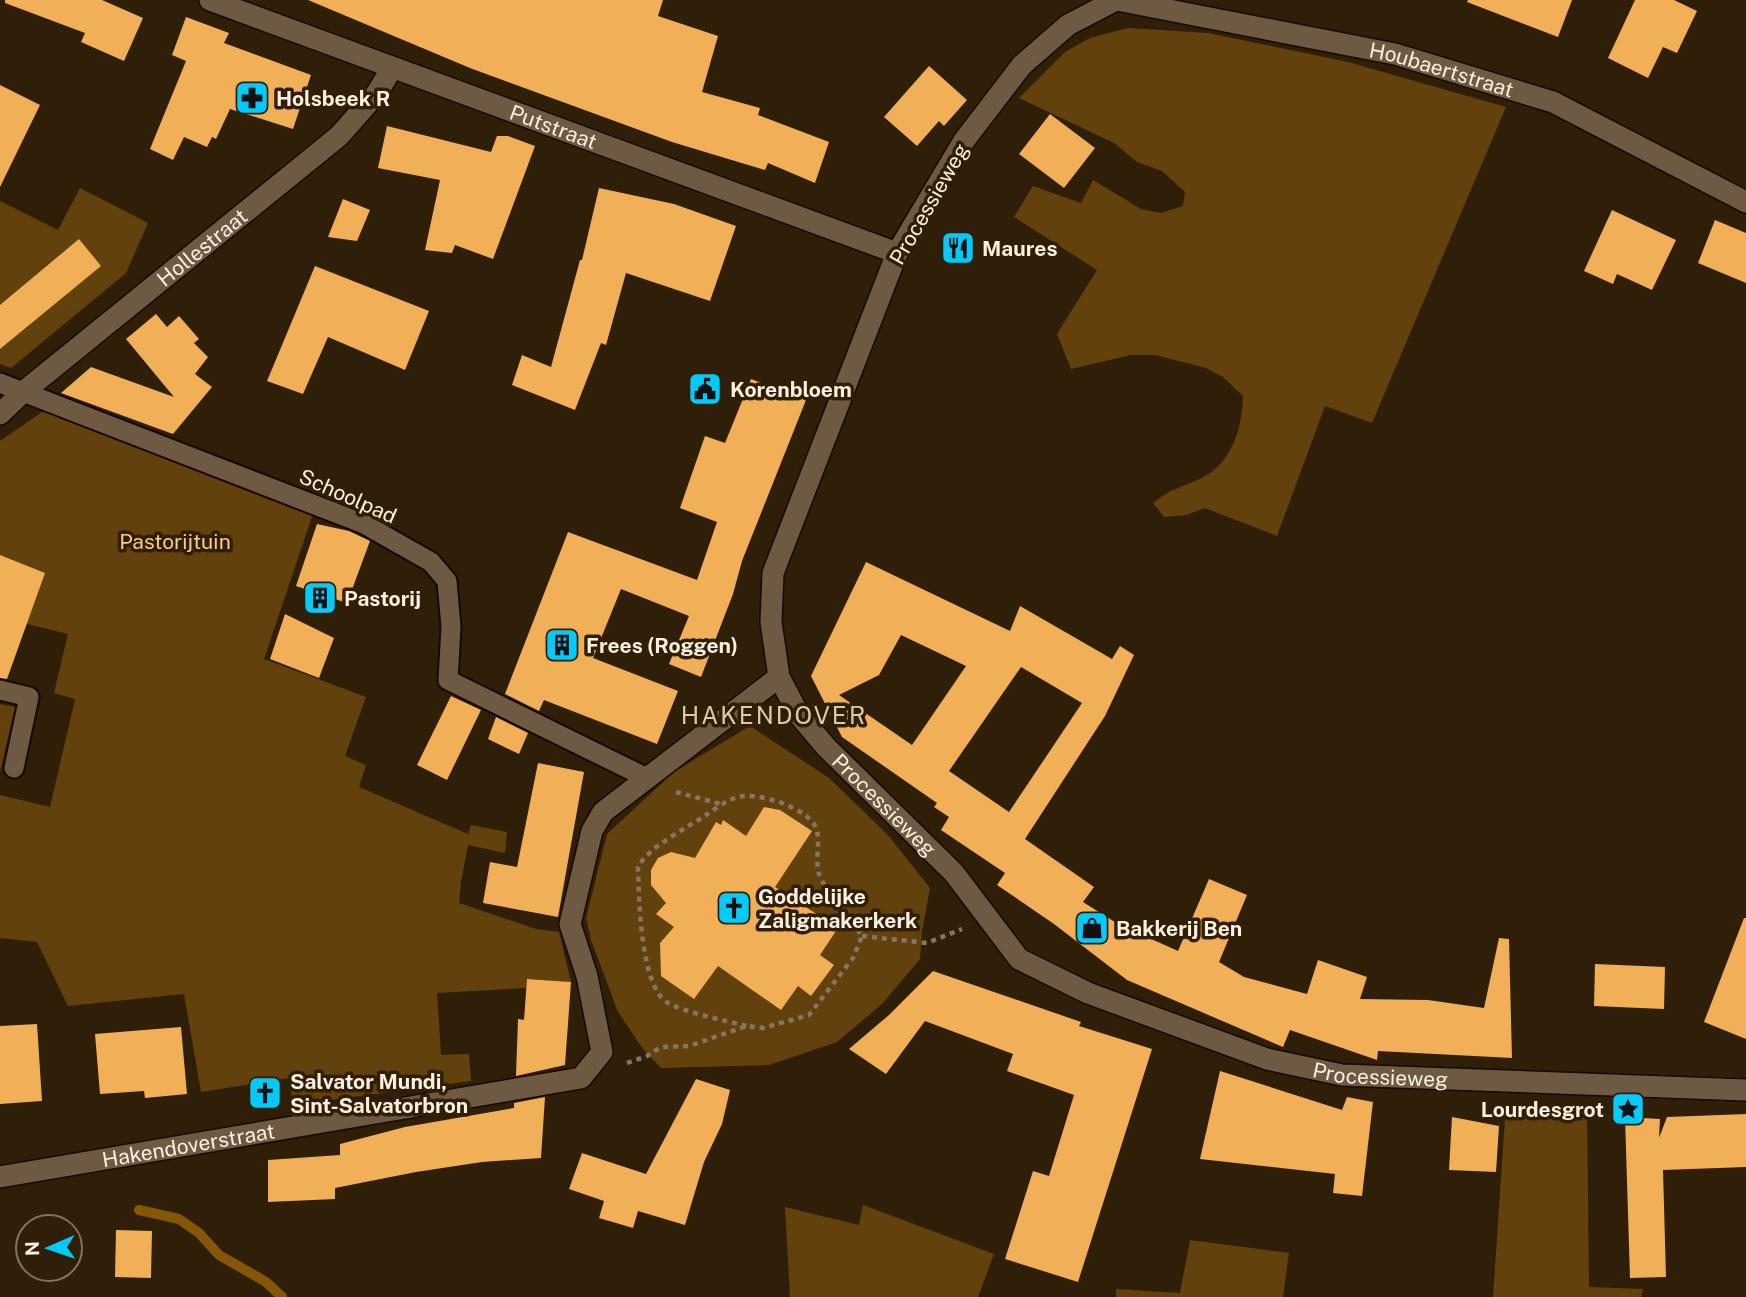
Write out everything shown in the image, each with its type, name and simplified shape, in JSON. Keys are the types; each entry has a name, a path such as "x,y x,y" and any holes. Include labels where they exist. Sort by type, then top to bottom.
{"street":[{"name":"Putstraat","path":"210,0 897,253"},
{"name":"Houbaertstraat","path":"1116,0 1395,54 1553,102 1746,202"},
{"name":"Processieweg","path":"1116,0 1068,25 1022,65 963,142 897,253 773,573 771,622 779,677 799,715 826,747 954,873 1019,959 1088,993 1267,1059 1342,1075 1746,1090"},
{"name":"Hollestraat","path":"0,414 22,393 339,136 377,93 391,68"},
{"name":"Hakendoverstraat","path":"0,1178 581,1078 603,1052 587,976 570,924 592,831 603,812 779,677"}],"lane":[{"name":"Schoolpad","path":"0,383 365,524 430,562 447,580 451,627 449,680 647,778"},
{"path":"0,690 29,696 14,768"}],"path":[{"path":"673,791 722,804"},
{"path":"862,936 853,958 809,1015 763,1028 669,1004 657,995 649,976 638,867 642,859 722,804 741,796 769,798 806,816 817,829 819,874 862,936 926,943 989,919"},
{"path":"661,1047 689,1046 747,1026"}],"green space":[{"path":"1128,28 1208,33 1348,62 1506,107 1372,423 1325,406 1277,536 1205,508 1186,515 1164,517 1153,503 1210,473 1228,454 1239,426 1243,396 1223,377 1206,368 1155,355 1131,355 1071,369 1057,334 1097,270 1014,217 1033,186 1081,203 1093,180 1141,209 1161,213 1183,206 1185,192 1162,171 1137,162 1114,143 1019,98 1065,52 1090,38"},
{"path":"80,188 148,223 126,273 11,368 0,364 0,201 58,230"},
{"name":"Pastorijtuin","path":"45,410 314,511 264,659 366,697 345,756 366,765 359,787 468,834 471,825 507,832 505,853 468,845 459,903 536,929 559,932 571,982 528,979 526,988 437,993 441,1055 469,1054 471,1081 293,1105 289,1078 201,1092 184,994 68,1006 37,942 0,938 0,795 50,807 75,699 54,693 68,634 23,623 0,556 0,441"},
{"path":"0,704 15,707 0,772"},
{"path":"750,726 829,778 887,834 930,888 920,959 882,1004 837,1042 769,1065 661,1068 643,1049 618,1012 591,940 586,918 607,834 674,772"},
{"path":"1506,1103 1587,1106 1589,1287 1643,1289 1641,1297 1493,1297"},
{"path":"863,1205 994,1254 978,1297 790,1297 785,1207 859,1225"},
{"path":"1190,1240 1289,1253 1283,1297 1116,1297 1116,1289 1180,1293"}],"building":[{"path":"5,0 102,0 143,18 124,61 81,42 85,33 5,3"},
{"path":"308,0 663,0 658,16 718,36 702,92 760,108 758,115 829,142 815,183 768,163 765,170 672,142 470,68"},
{"path":"1572,0 1558,37 1467,2"},
{"path":"1635,0 1674,0 1697,11 1677,53 1663,47 1648,78 1608,58"},
{"path":"186,17 229,33 224,43 311,75 293,129 230,109 216,139 212,137 207,147 184,137 173,160 150,149 186,61 172,55"},
{"path":"929,66 967,100 944,126 939,121 917,146 884,117"},
{"path":"0,85 40,105 0,187"},
{"path":"1050,114 1095,148 1064,188 1019,154"},
{"path":"387,126 491,152 497,136 508,136 535,146 493,259 455,245 452,253 425,250 440,180 378,168"},
{"path":"599,188 674,204 736,226 710,301 626,273 606,345 601,343 575,410 512,385 522,355 551,367 582,260"},
{"path":"343,199 370,210 357,241 328,237"},
{"path":"1612,210 1676,240 1652,290 1617,274 1613,284 1584,271"},
{"path":"1715,220 1746,233 1746,283 1698,263"},
{"path":"79,239 101,266 0,349 0,305"},
{"path":"315,266 429,311 405,370 328,337 303,394 267,381"},
{"path":"156,314 167,327 179,316 199,339 194,343 208,357 195,374 212,387 173,434 61,393 91,367 174,397 126,339"},
{"name":"Frees (Roggen)","path":"751,379 806,400 742,561 733,594 701,677 669,664 689,616 621,589 593,658 678,691 657,744 544,700 539,711 505,694 568,532 697,580 717,522 680,508 705,436 725,443"},
{"path":"317,524 349,531 370,541 347,603 296,586"},
{"path":"0,555 45,573 7,679 0,678"},
{"path":"866,562 1010,631 1020,606 1112,659 1120,646 1134,655 1105,716 1025,839 1094,887 1083,902 1118,924 1178,951 1209,879 1247,895 1219,962 1244,977 1307,994 1318,960 1367,977 1360,999 1428,1000 1484,1008 1499,938 1509,939 1512,1058 1378,1051 1377,1060 1290,1030 1283,1047 1127,980 1054,924 997,885 1005,873 941,830 949,817 934,807 937,803 842,737 811,676","holes":["901,635 966,666 912,745 839,695 879,675","1021,667 1082,703 1009,812 949,771"]},
{"path":"285,614 334,638 319,678 270,659"},
{"path":"451,696 481,710 447,780 417,765"},
{"path":"496,717 528,733 519,754 488,739"},
{"path":"538,763 584,772 558,917 483,903 490,862 517,867"},
{"name":"Goddelijke Zaligmakerkerk","path":"764,807 780,810 812,831 775,887 838,928 820,955 834,965 811,996 798,986 781,1010 718,966 694,999 661,976 660,943 674,927 656,914 666,903 651,885 651,870 658,858 671,852 695,858 716,822 721,825 723,820 746,836"},
{"path":"1746,918 1746,1039 1704,1022"},
{"path":"1595,964 1665,967 1664,1009 1594,1006"},
{"path":"933,971 1081,1022 1079,1026 1152,1049 1078,1282 1005,1259 1033,1171 1049,1176 1074,1095 1007,1071 1013,1054 925,1021 886,1074 849,1049 889,1015"},
{"path":"527,979 571,982 565,1065 516,1076 518,1019 524,1020"},
{"path":"37,1024 42,1101 0,1104 0,1026"},
{"path":"181,1027 187,1094 145,1098 144,1091 100,1094 95,1034"},
{"path":"1220,1071 1342,1110 1347,1097 1373,1102 1362,1196 1333,1193 1335,1174 1200,1159"},
{"path":"696,1079 730,1090 722,1124 704,1162 685,1225 638,1211 633,1228 599,1218 604,1201 569,1189 582,1153 646,1174"},
{"path":"545,1097 541,1158 482,1162 335,1188 335,1199 268,1202 268,1160 340,1155 340,1144 405,1127 514,1108 514,1103"},
{"path":"1746,1114 1746,1167 1663,1170 1666,1277 1630,1278 1625,1117 1660,1119 1659,1138 1667,1117"},
{"path":"1452,1117 1499,1126 1496,1172 1449,1170"},
{"path":"116,1230 152,1231 151,1278 115,1277"}],"waterway":[{"path":"139,1210 179,1219 199,1233 219,1255 266,1282 282,1297"}],"place":[{"name":"Holsbeek R","path":"252,98"},
{"name":"Maures","path":"958,248"},
{"name":"Korenbloem","path":"705,389"},
{"name":"Pastorij","path":"320,598"},
{"name":"Frees (Roggen)","path":"562,645"},
{"name":"Goddelijke Zaligmakerkerk","path":"734,908"},
{"name":"Bakkerij Ben","path":"1092,928"},
{"name":"Salvator Mundi, Sint-Salvatorbron","path":"265,1093"},
{"name":"Lourdesgrot","path":"1628,1109"}],"district":[{"name":"HAKENDOVER","path":"774,715"}]}
